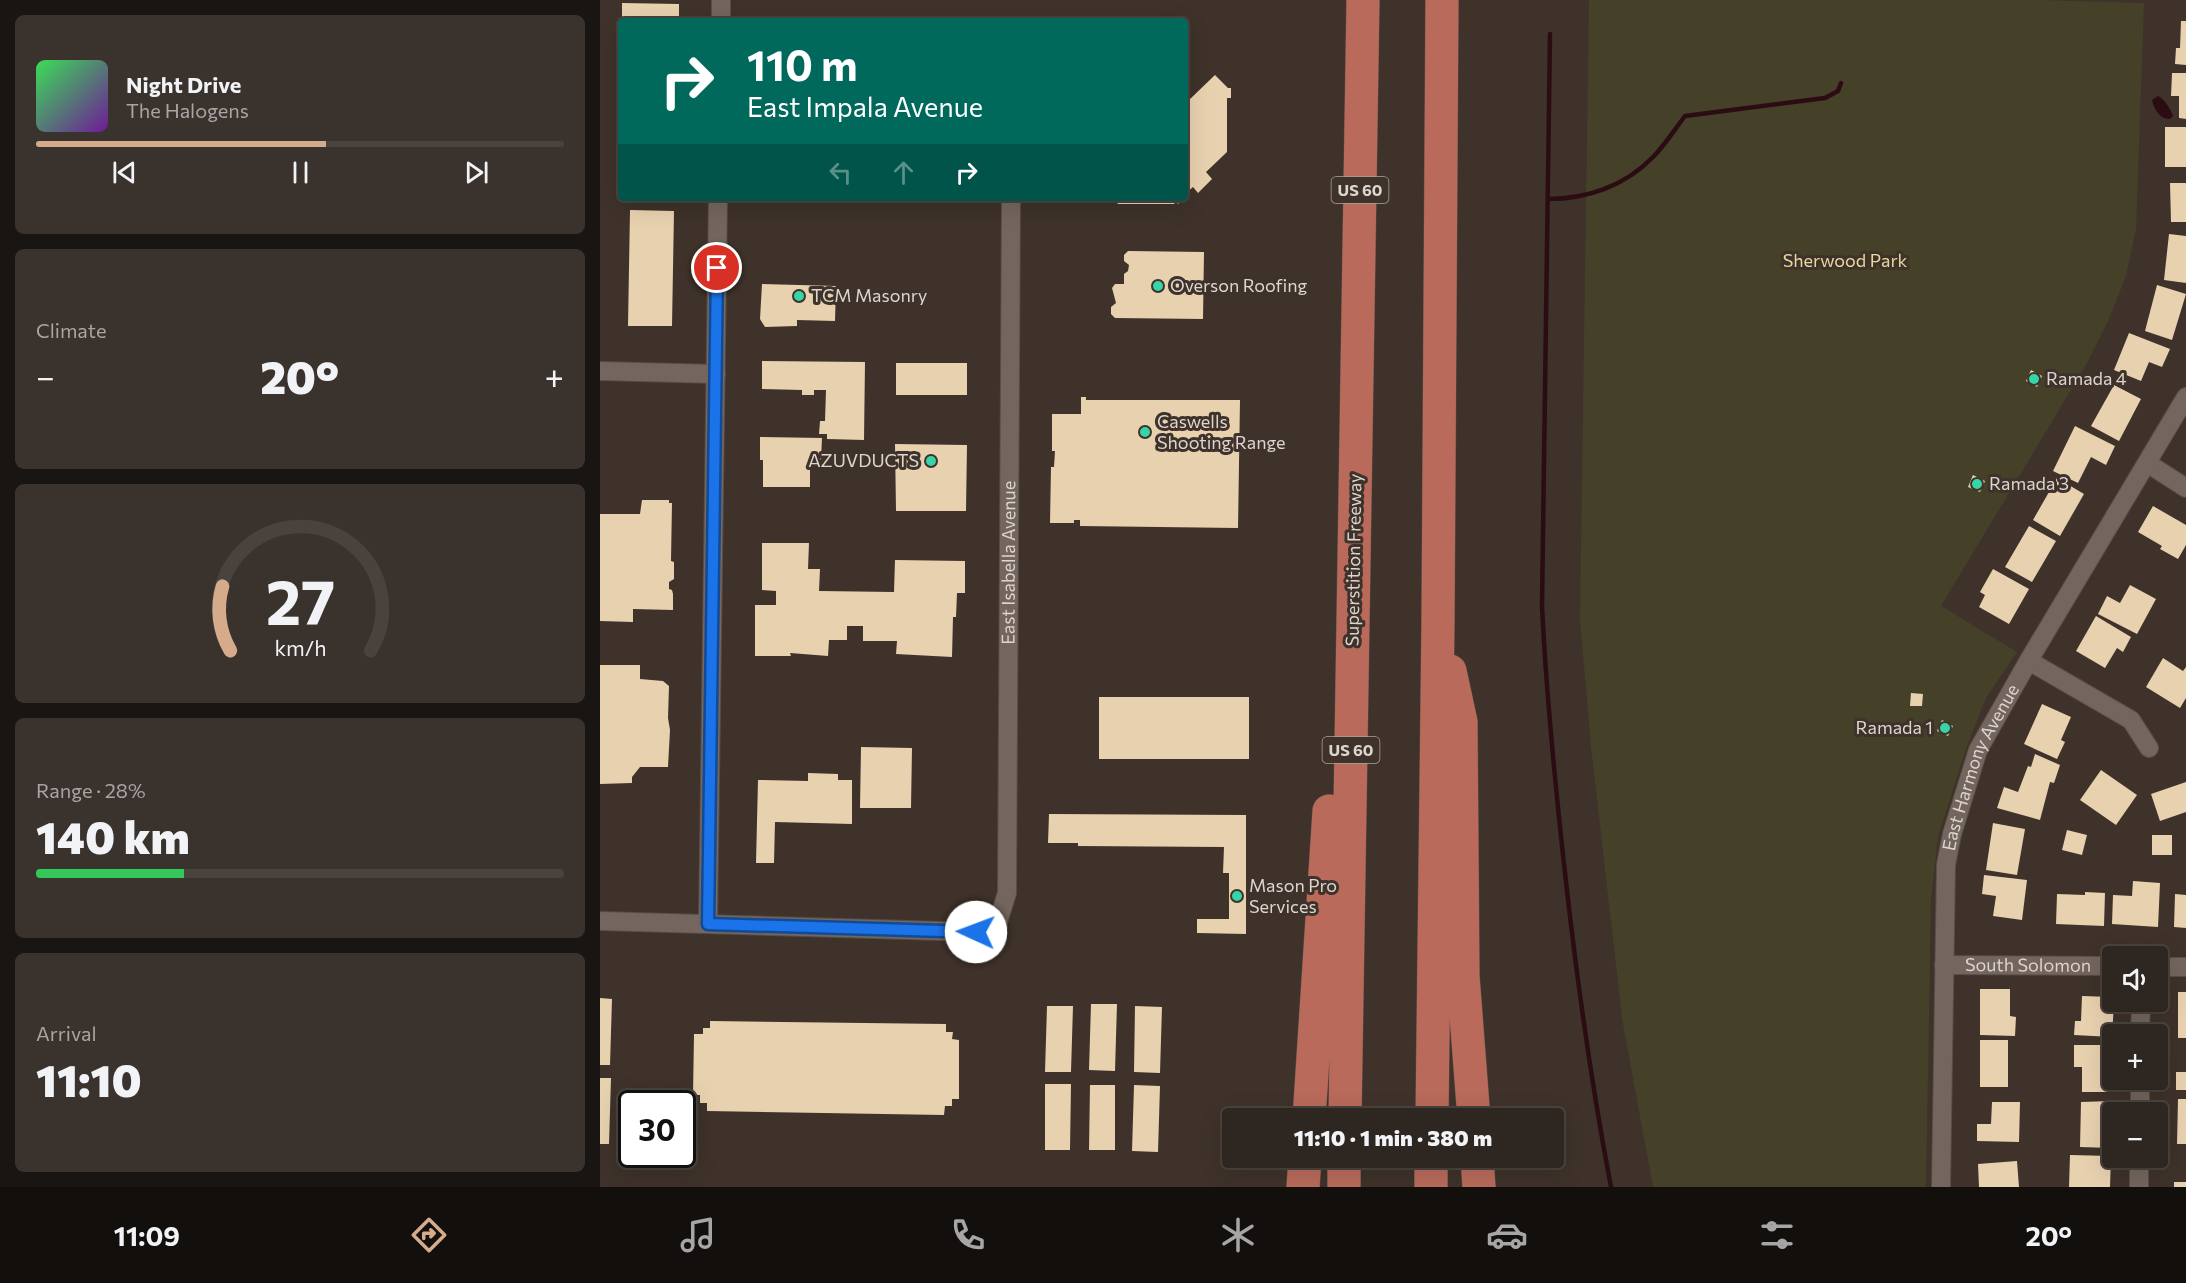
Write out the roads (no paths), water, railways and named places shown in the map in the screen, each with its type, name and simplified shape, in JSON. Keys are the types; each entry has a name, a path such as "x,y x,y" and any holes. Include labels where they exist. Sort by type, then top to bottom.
{"highway":[{"name":"Superstition Freeway","path":"1345,1108 1363,0"},
{"path":"1432,1108 1442,0"},
{"path":"1310,1108 1357,381"},
{"path":"1438,620 1461,722 1463,976 1473,1108"},
{"path":"1303,1187 1304,1168"},
{"path":"1344,1168 1344,1187"},
{"path":"1431,1168 1431,1187"},
{"path":"1478,1168 1479,1187"}],"street":[{"path":"721,0 721,18"},
{"path":"600,921 708,924 718,201"},
{"name":"East Isabella Avenue","path":"708,924 976,932 997,925 1007,893 1011,201"},
{"path":"600,371 716,374"},
{"name":"East Harmony Avenue","path":"1941,1187 1946,865 1952,834 1978,750 2186,397"},
{"path":"2147,463 2186,488"},
{"path":"2029,661 2131,720 2150,748"},
{"name":"South Solomon","path":"1944,965 2102,966"},
{"path":"2168,967 2186,967"},
{"path":"2139,1168 2139,1187"}],"waterway":[{"path":"1550,34 1542,606 1556,793 1568,897 1590,1063 1611,1187"},
{"path":"1548,199 1577,197 1605,189 1630,176 1657,152 1685,116 1825,98 1838,91 1841,83"}],"place":[{"name":"Overson Roofing","path":"1158,286"},
{"name":"TCM Masonry","path":"799,296"},
{"name":"Ramada 4","path":"2034,379"},
{"name":"Caswells Shooting Range","path":"1145,432"},
{"name":"AZUVDUCTS","path":"931,461"},
{"name":"Ramada 3","path":"1977,484"},
{"name":"Ramada 1","path":"1945,728"},
{"name":"Mason Pro Services","path":"1237,896"}],"park label":[{"name":"Sherwood Park","path":"1845,261"}]}
